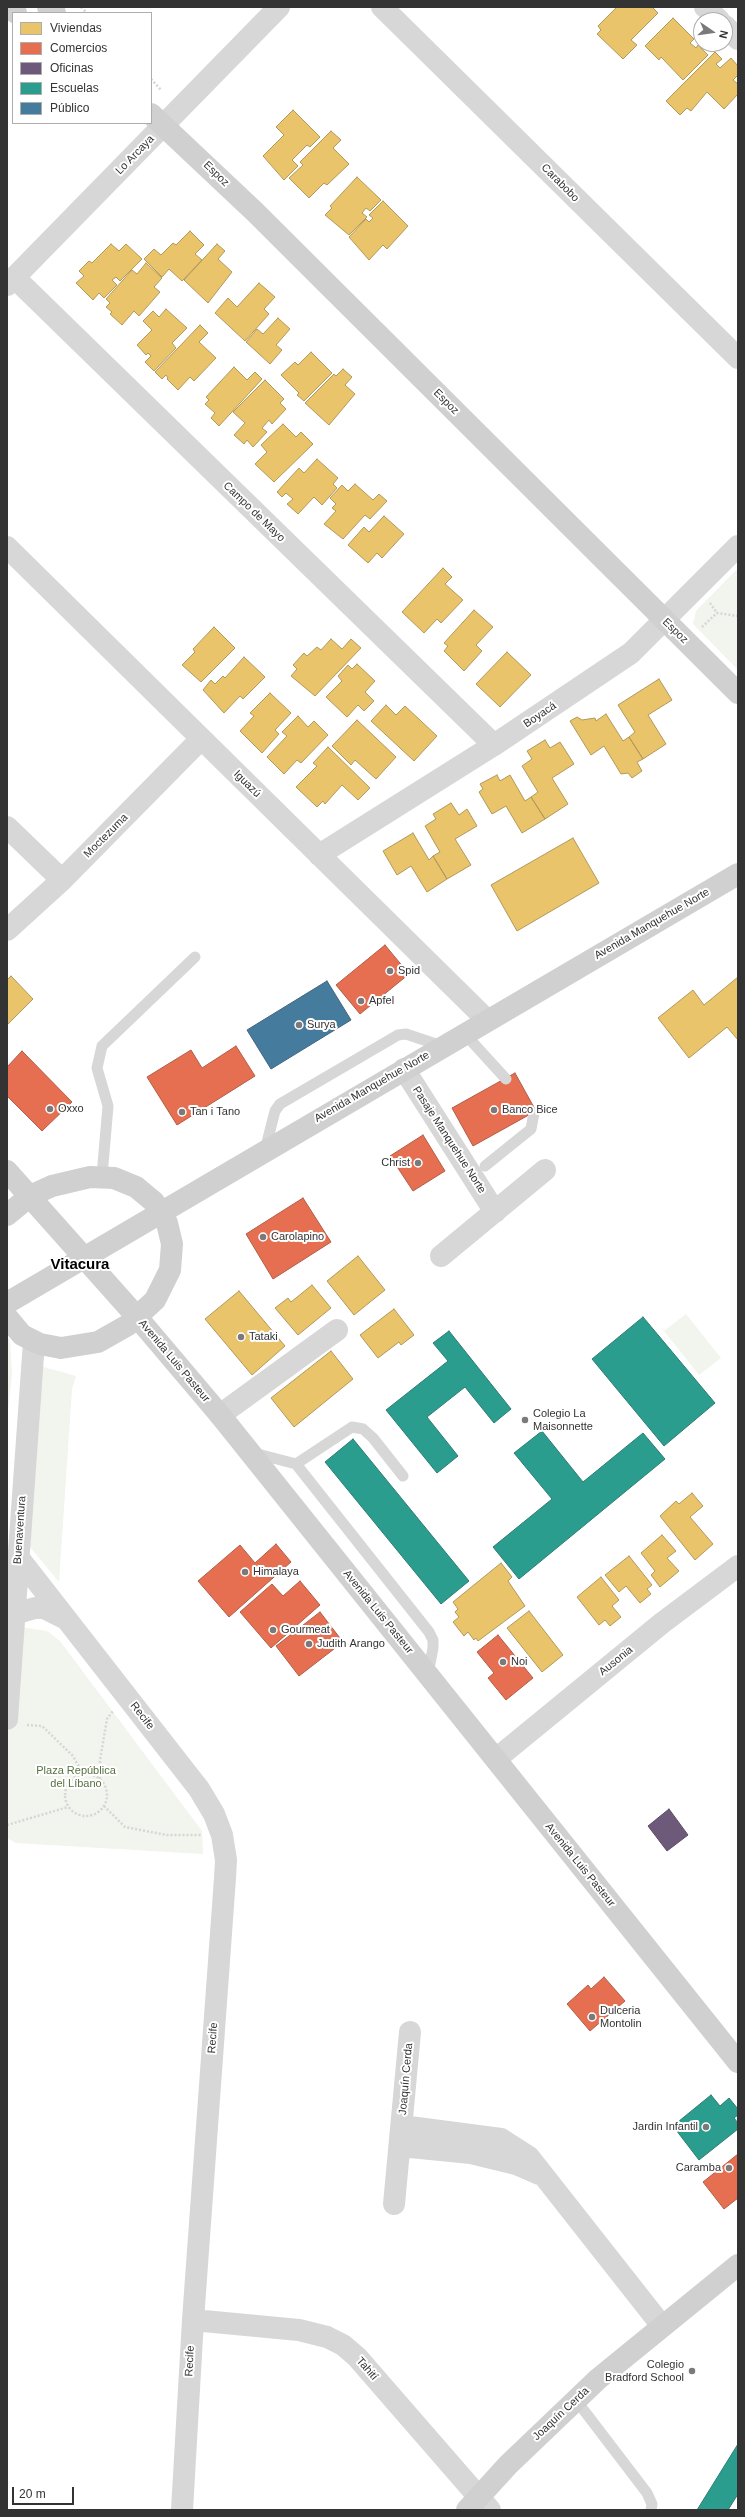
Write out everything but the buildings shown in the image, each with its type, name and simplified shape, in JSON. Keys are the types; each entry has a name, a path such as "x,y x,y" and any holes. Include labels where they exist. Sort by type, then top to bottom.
{"street":[{"name":"Lo Arcaya","path":"11,282 157,119 279,7"},
{"name":"Carabobo","path":"382,7 738,358"},
{"name":"Espoz","path":"157,119 261,218 738,693"},
{"name":"Campo de Mayo","path":"11,282 494,746"},
{"name":"Boyacá","path":"319,855 494,746 631,653 665,621 738,546"},
{"name":"Iguazú","path":"7,548 487,1020"},
{"name":"Moctezuma","path":"7,930 62,880 201,739"},
{"path":"7,827 62,880"},
{"name":"Avenida Manquehue Norte","path":"7,1303 464,1033 738,874"},
{"name":"Pasaje Manquehue Norte","path":"404,1069 495,1212"},
{"path":"441,1256 545,1170"},
{"name":"Avenida Luis Pasteur","path":"7,1171 137,1317 220,1415 738,2062"},
{"path":"7,1215 30,1196 62,1182 102,1176 114,1178 136,1187 146,1194 161,1211 172,1244 170,1270 155,1300 137,1317 110,1336 88,1345 61,1348 34,1342 22,1335 7,1317"},
{"path":"220,1415 337,1330"},
{"name":"Buenaventura","path":"14,1722 13,1565 34,1342"},
{"name":"Recife","path":"13,1565 64,1618 200,1789 214,1814 222,1835 225,1878 192,2320 182,2510"},
{"name":"Ausonia","path":"496,1759 662,1623 738,1566"},
{"name":"Recife","path":"14,1614 35,1608 44,1608 64,1618"},
{"name":"Joaquín Cerda","path":"394,2204 410,2032"},
{"path":"401,2136 516,2164 542,2175 662,2326"},
{"name":"Joaquín Cerda","path":"478,2506 576,2400 662,2326 738,2265"},
{"name":"Tahití","path":"192,2320 299,2330 335,2340 357,2358 478,2506"}],"lane":[{"path":"102,1176 108,1106 97,1068 102,1046 195,957"},
{"path":"464,1033 506,1079"},
{"path":"265,1150 278,1106 293,1097 402,1034 442,1046"},
{"path":"484,1166 531,1129 534,1113"},
{"path":"296,1464 352,1427 363,1429 373,1438 404,1476"},
{"path":"249,1452 296,1464 429,1632 433,1640 433,1648 428,1674"},
{"path":"576,2400 647,2494 652,2504 651,2510"}],"path":[{"path":"152,80 161,90"},
{"path":"687,642 717,613 738,616"},
{"path":"83,1774 70,1781 64,1794 68,1807 79,1816 94,1816 104,1806 106,1788 100,1779 100,1760 107,1719 124,1694"},
{"path":"14,1722 42,1726 73,1756 83,1774 100,1779"},
{"path":"104,1806 125,1827 166,1835 222,1835"},
{"path":"7,1825 68,1807"}],"green space":[{"path":"738,568 738,670 693,624 696,611"},
{"path":"686,1314 721,1358 699,1375 664,1331"},
{"path":"7,1337 10,1341 12,1373 7,1420"},
{"path":"40,1366 76,1376 72,1389 59,1582 30,1547"},
{"name":"Plaza República del Líbano","path":"7,1625 47,1631 60,1641 202,1831 203,1854 16,1843 7,1838"}],"place":[{"name":"Spid","path":"390,971"},
{"name":"Apfel","path":"361,1001"},
{"name":"Surya","path":"299,1025"},
{"name":"Oxxo","path":"50,1109"},
{"name":"Banco Bice","path":"494,1110"},
{"name":"Tan i Tano","path":"182,1112"},
{"name":"Christ","path":"418,1163"},
{"name":"Carolapino","path":"263,1237"},
{"name":"Tataki","path":"241,1337"},
{"name":"Colegio La Maisonnette","path":"525,1420"},
{"name":"Himalaya","path":"245,1572"},
{"name":"Gourmeat","path":"273,1630"},
{"name":"Judith Arango","path":"309,1644"},
{"name":"Noi","path":"503,1662"},
{"name":"Dulceria Montolin","path":"592,2017"},
{"name":"Jardin Infantil","path":"706,2127"},
{"name":"Caramba","path":"729,2168"},
{"name":"Colegio Bradford School","path":"692,2371"}],"district":[{"name":"Vitacura","path":"80,1265"}]}
